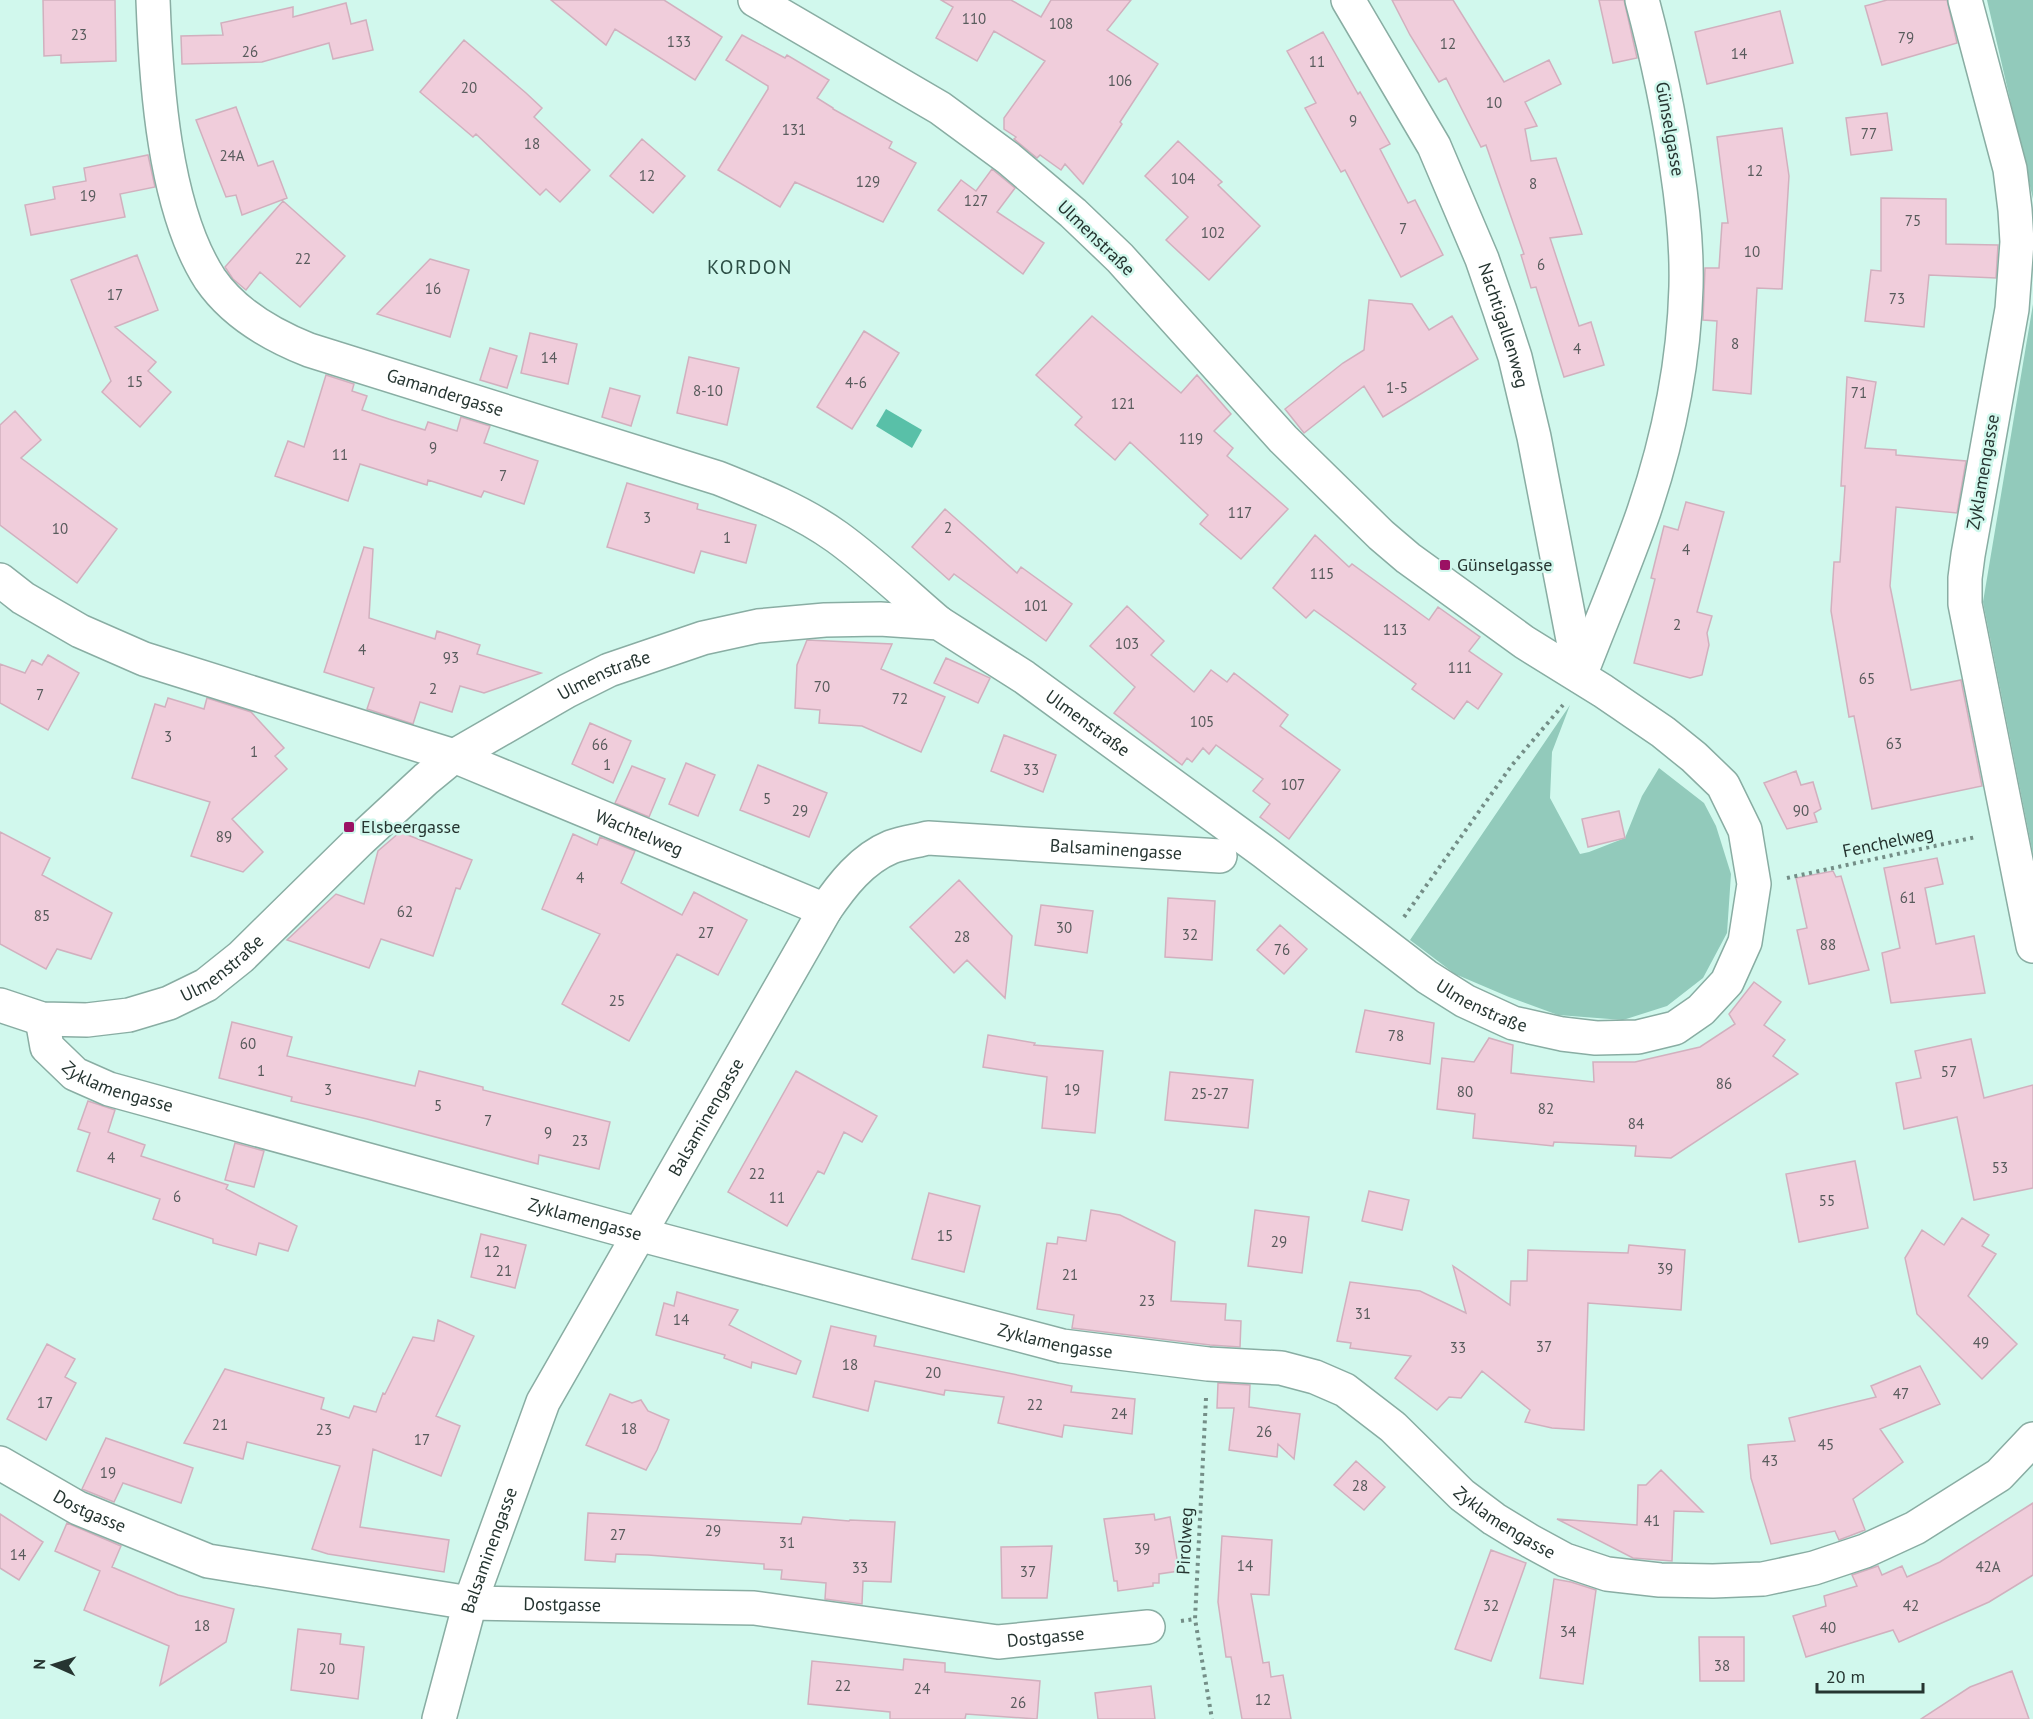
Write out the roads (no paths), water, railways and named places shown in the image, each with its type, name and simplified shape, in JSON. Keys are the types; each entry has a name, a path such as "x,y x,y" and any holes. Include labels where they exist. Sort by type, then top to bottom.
{"street":[{"name":"Gamandergasse","path":"153,0 155,64 164,128 173,181 186,228 198,258 211,280 231,303 255,323 282,339 309,350 718,478 760,495 835,536 939,623"},
{"name":"Ulmenstraße","path":"0,1005 42,1019 87,1020 129,1015 169,1003 206,985 241,957 398,805 454,756 567,691 609,670 703,638 758,626 825,620 880,619 939,623 1024,677 1264,852 1427,977 1465,1001 1514,1023 1562,1034 1596,1038 1638,1037 1675,1028 1701,1010 1727,982 1745,942 1755,884 1745,831 1724,785 1663,732 1524,642 1408,558 1381,535 1283,439 1120,258 1073,213 1008,158 940,108 755,0"},
{"name":"Nachtigallenweg","path":"1348,0 1434,146 1482,259 1515,357 1534,437 1582,678"},
{"name":"Günselgasse","path":"1582,678 1644,510 1665,438 1679,363 1686,287 1683,211 1668,113 1655,46 1642,0"},
{"name":"Zyklamengasse","path":"1965,0 2010,169 2017,242 2013,309 1965,578 1965,604 2033,946"},
{"path":"0,580 23,598 80,631 144,658 454,756"},
{"name":"Wachtelweg","path":"454,756 825,910"},
{"name":"Balsaminengasse","path":"439,1719 470,1603 543,1402 825,910 843,884 868,861 890,848 928,838 1220,856"},
{"name":"Zyklamengasse","path":"42,1019 46,1047 75,1074 109,1089 638,1234 1062,1346 1208,1364 1281,1368 1314,1377 1345,1390 1393,1427 1462,1495 1494,1519 1565,1560 1607,1574 1660,1580 1763,1579 1814,1568 1865,1551 1915,1528 1999,1475 2033,1439"},
{"name":"Dostgasse","path":"0,1463 78,1508 208,1561 470,1603 754,1608 998,1642 1148,1627"}],"place":[{"name":"Günselgasse","path":"1445,565"},
{"name":"Elsbeergasse","path":"349,827"}],"district":[{"name":"KORDON","path":"750,267"}]}
